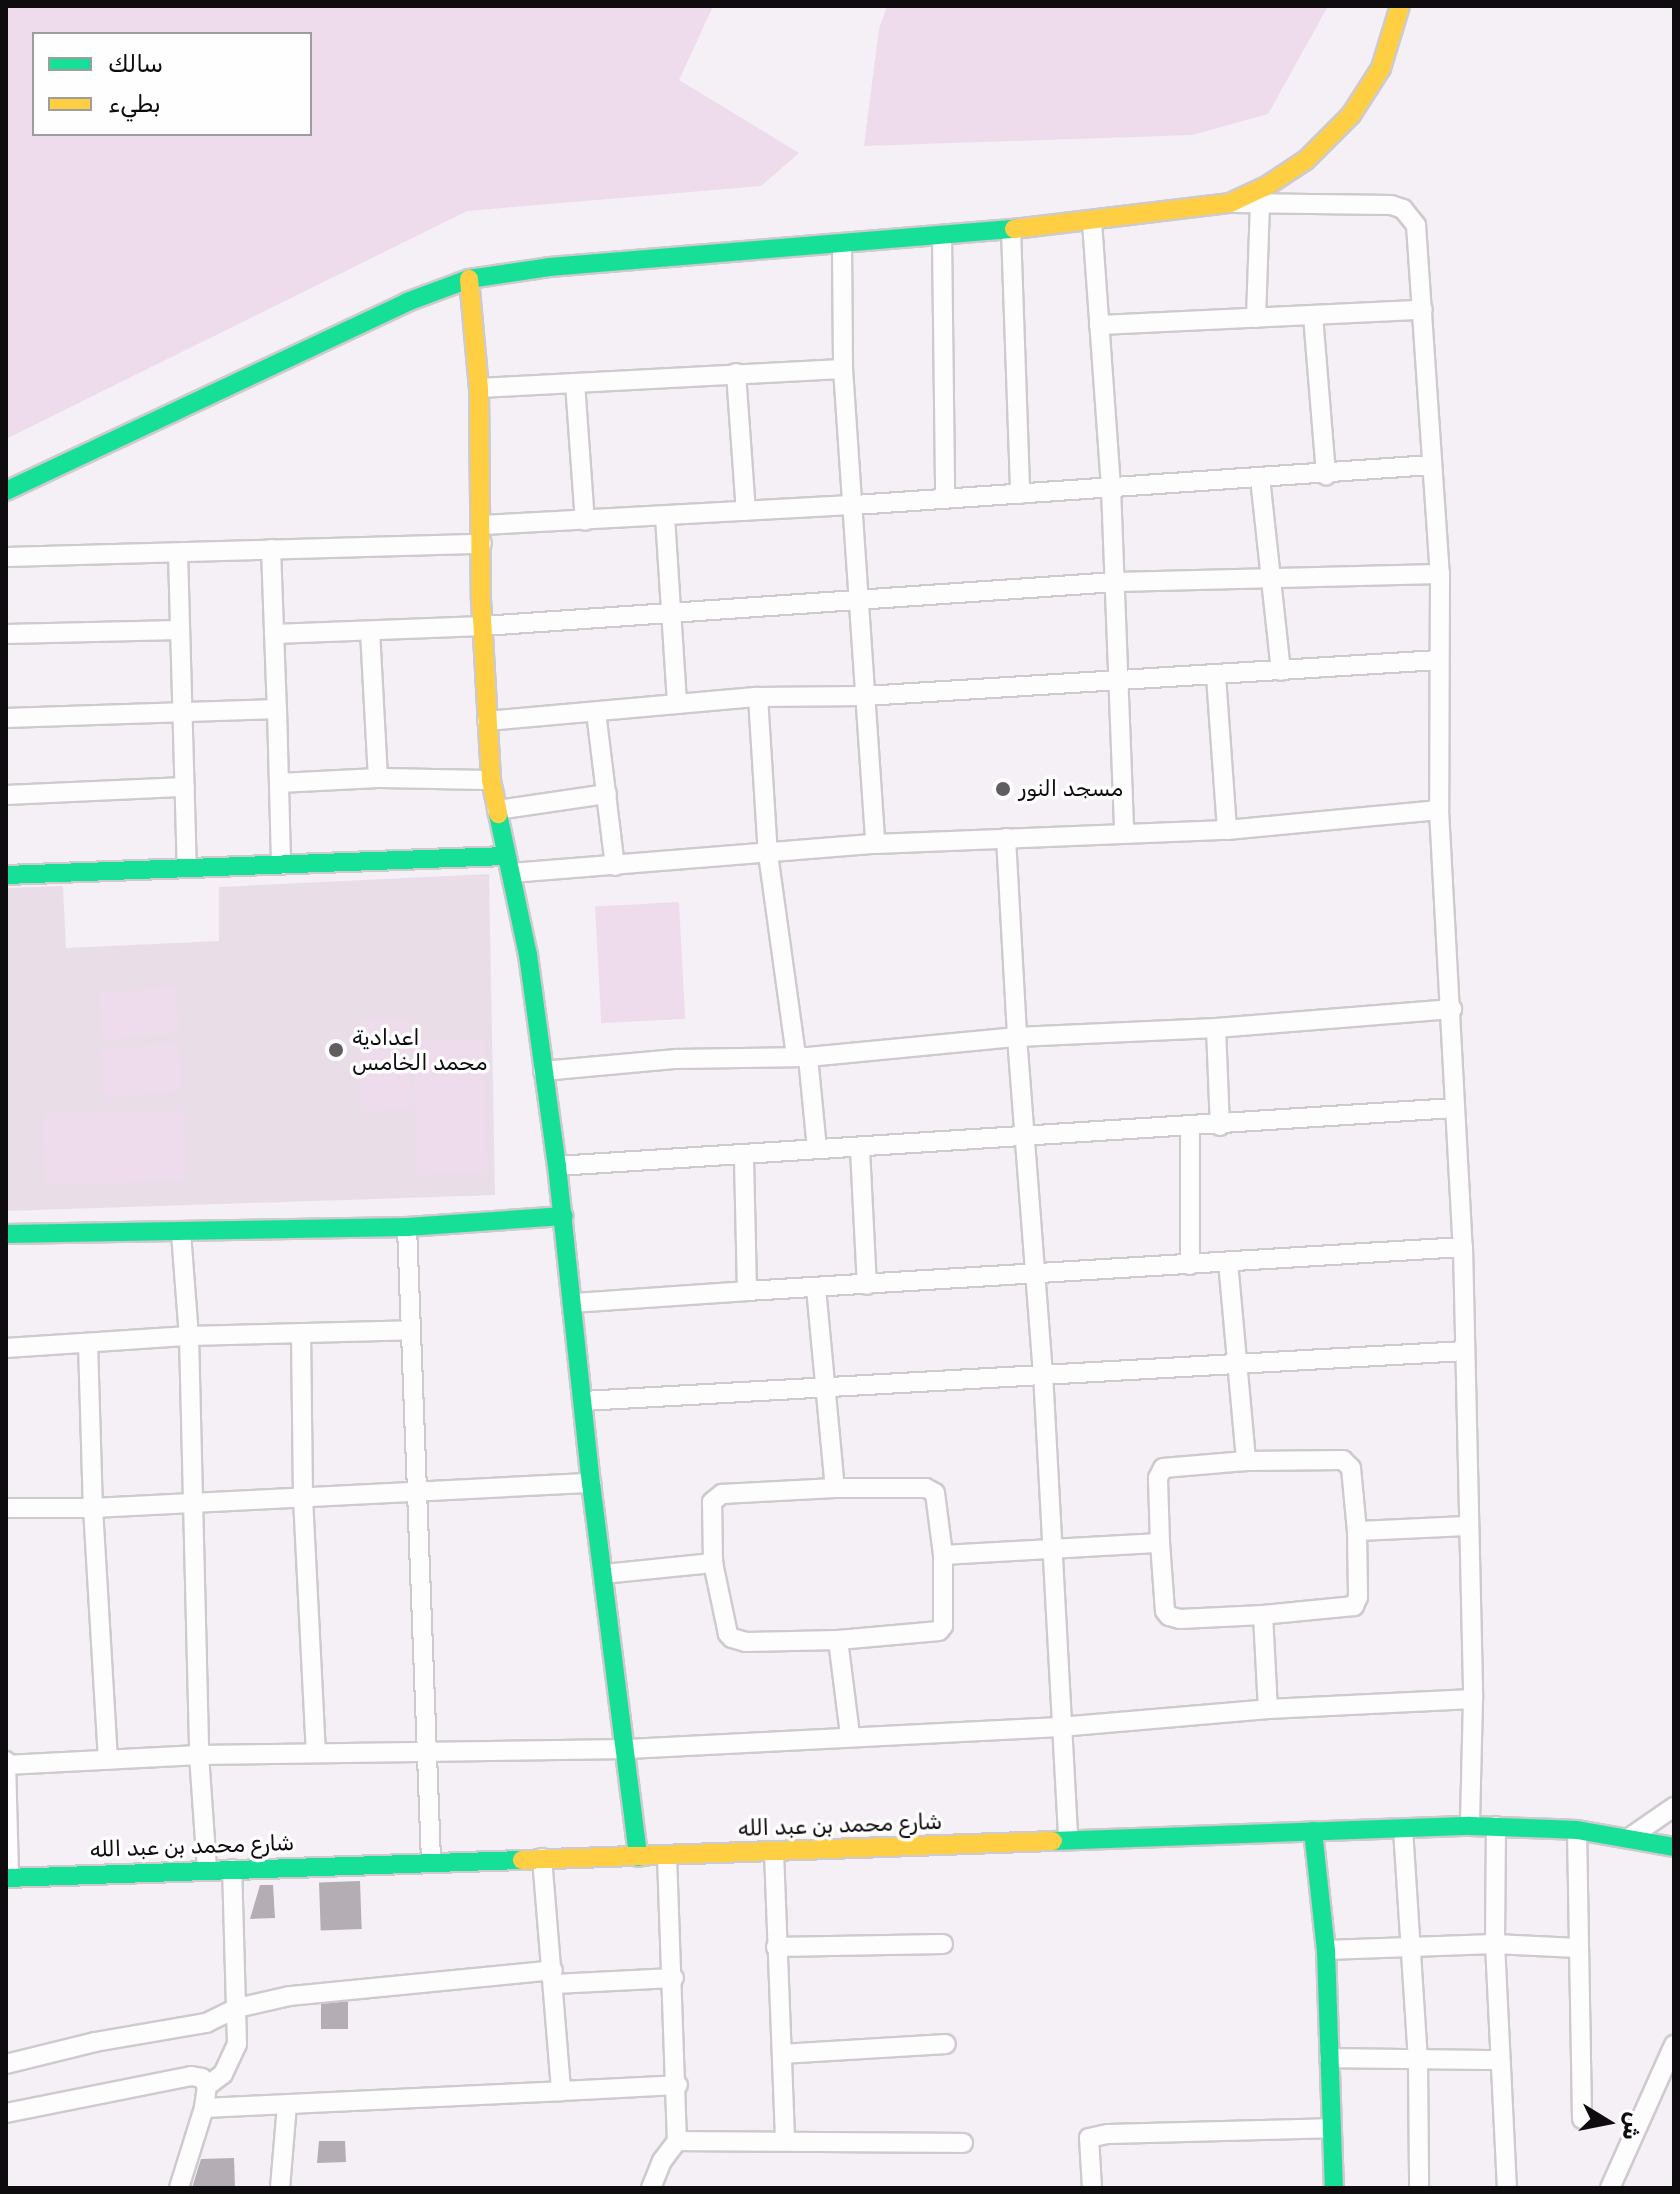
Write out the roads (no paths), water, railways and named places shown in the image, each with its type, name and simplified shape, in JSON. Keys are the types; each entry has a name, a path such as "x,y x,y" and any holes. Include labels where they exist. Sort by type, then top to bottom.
{"street":[{"path":"1230,203 1265,187 1306,160 1351,115 1381,68 1400,6"},
{"path":"6,491 407,302 469,279 549,267 942,237 1092,222 1230,203 1260,206 1391,205 1403,209 1416,225 1440,574 1439,810 1463,1247 1473,1699 1470,1826"},
{"path":"1256,318 1260,206"},
{"path":"1092,222 1111,488 1124,834"},
{"path":"1011,230 1020,494"},
{"path":"942,237 945,498"},
{"path":"842,246 843,369 855,505 875,844"},
{"path":"469,279 479,388 483,626 491,780 528,955 564,1216 591,1483 627,1749 638,1857"},
{"path":"1099,325 1423,310"},
{"path":"1313,316 1326,475"},
{"path":"479,388 843,369"},
{"path":"736,373 746,511"},
{"path":"575,383 585,521"},
{"path":"6,557 271,549 482,534 585,521 1326,475 1431,465"},
{"path":"1260,478 1281,671"},
{"path":"665,517 677,703"},
{"path":"271,549 281,865"},
{"path":"178,553 187,867"},
{"path":"274,634 483,626 1115,582 1269,575 1440,574"},
{"path":"6,634 180,630"},
{"path":"370,631 378,778"},
{"path":"487,721 758,697 865,696 1439,660"},
{"path":"1216,676 1227,830"},
{"path":"758,697 768,854 817,1149"},
{"path":"6,718 277,709"},
{"path":"596,712 615,866"},
{"path":"279,783 378,778 491,780"},
{"path":"6,795 185,787"},
{"path":"497,810 607,794"},
{"path":"6,875 281,865 615,866 875,844 1227,830 1439,810"},
{"path":"1006,838 1017,1037 1043,1373 1068,1839"},
{"path":"543,1071 676,1059 802,1057 1017,1037 1216,1028 1452,1009"},
{"path":"1216,1028 1220,1126"},
{"path":"557,1166 1220,1126 1454,1108"},
{"path":"1190,1126 1190,1265"},
{"path":"860,1149 867,1285"},
{"path":"744,1155 747,1291"},
{"path":"6,1234 407,1227 564,1216"},
{"path":"407,1227 431,1860"},
{"path":"181,1233 189,1336 199,1755 207,1869"},
{"path":"573,1303 1463,1247"},
{"path":"1228,1262 1246,1461"},
{"path":"816,1288 835,1488"},
{"path":"6,1348 189,1336 411,1330"},
{"path":"301,1333 303,1498 316,1753"},
{"path":"88,1343 93,1508 108,1760"},
{"path":"584,1401 1465,1351"},
{"path":"1343,1460 1351,1468 1357,1531 1358,1597 1354,1606 1180,1619 1169,1616 1165,1611 1158,1478 1163,1468 1246,1461 1343,1460"},
{"path":"6,1508 192,1504 591,1483"},
{"path":"835,1488 931,1489 938,1500 943,1555 946,1618 939,1631 838,1640 738,1641 728,1634 713,1563 710,1509 722,1494 835,1488"},
{"path":"1357,1531 1468,1526"},
{"path":"943,1555 1160,1543"},
{"path":"604,1574 713,1563"},
{"path":"1263,1615 1268,1709"},
{"path":"838,1640 850,1735"},
{"path":"7,1878 6,1763 199,1755 627,1749 850,1735 1060,1727 1268,1709 1473,1699"},
{"path":"1629,1838 1674,1807"},
{"name":"شارع محمد بن عبد الله","path":"7,1878 431,1860 638,1857 1470,1826 1577,1830 1674,1847"},
{"path":"1496,1826 1495,1944 1507,2188"},
{"path":"1403,1829 1418,2061 1419,2188"},
{"path":"1577,1830 1582,2119"},
{"path":"1313,1831 1326,1950 1334,2188"},
{"path":"774,1852 785,2141"},
{"path":"651,2188 662,2161 677,2141 678,2085 667,1856"},
{"path":"542,1858 561,2091"},
{"path":"207,2086 223,2074 237,2044 232,1869"},
{"path":"776,1947 943,1944"},
{"path":"1326,1950 1495,1944 1577,1948"},
{"path":"6,2064 95,2042 206,2023 237,2008 317,1992 554,1977 674,1978"},
{"path":"782,2054 946,2044"},
{"path":"1610,2188 1674,2045"},
{"path":"1329,2058 1500,2060"},
{"path":"6,2113 191,2076 202,2078 207,2086 204,2108 179,2188"},
{"path":"204,2108 678,2085"},
{"path":"280,2188 287,2105"},
{"path":"1092,2188 1089,2138 1108,2134 1330,2128"},
{"path":"677,2141 963,2143"}],"place":[{"name":"مسجد النور","path":"1003,789"},
{"name":"اعدادية محمد الخامس","path":"336,1050"}]}
